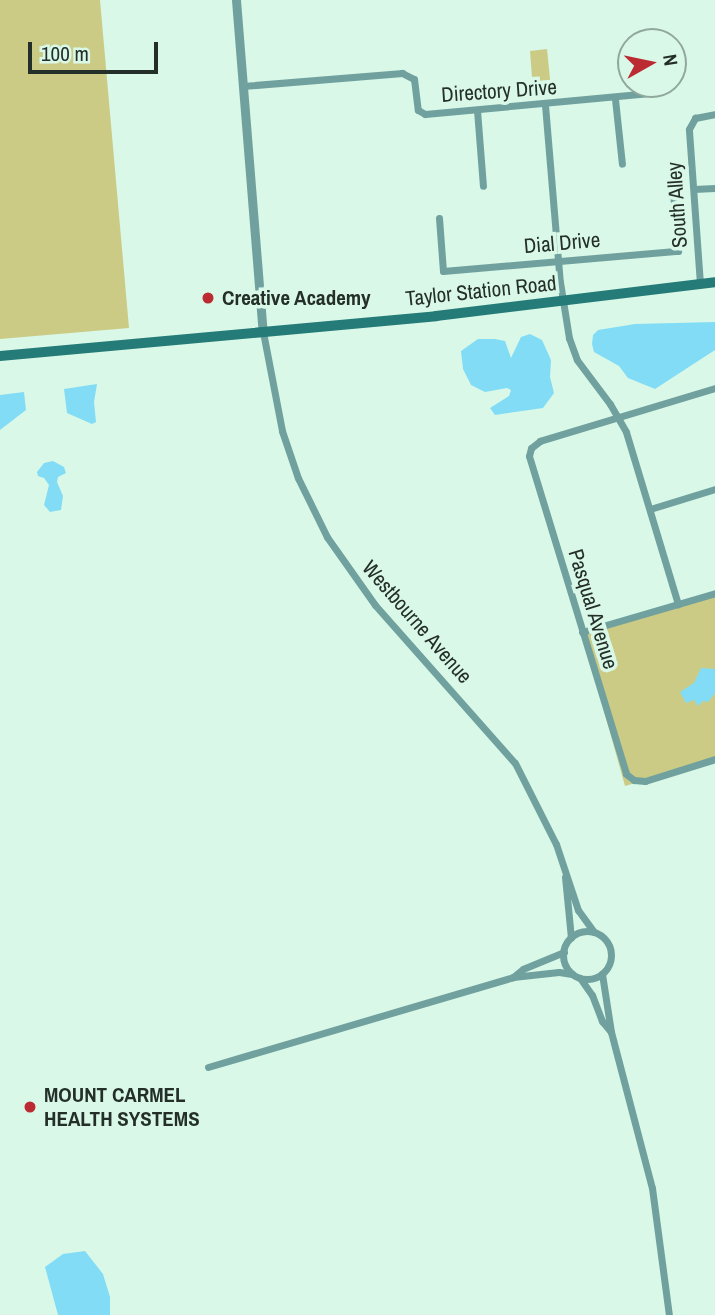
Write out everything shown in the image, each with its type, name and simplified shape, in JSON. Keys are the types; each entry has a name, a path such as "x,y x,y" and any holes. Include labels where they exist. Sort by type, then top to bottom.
{"main road":[{"name":"Taylor Station Road","path":"0,356 563,302 715,282"}],"street":[{"name":"Westbourne Avenue","path":"236,0 263,332 282,431 298,478 327,537 375,605 515,763 535,796 556,844 578,910 593,932"},
{"name":"Directory Drive","path":"243,86 402,73 414,79 416,106 421,113 622,98"},
{"path":"615,99 622,164"},
{"path":"545,105 563,302 577,360 618,417 650,509 678,604"},
{"path":"477,110 484,186"},
{"name":"South Alley","path":"700,284 690,123 695,118 715,114"},
{"path":"694,190 715,188"},
{"name":"Dial Drive","path":"439,218 443,271 678,251 673,193"},
{"path":"618,417 715,388"},
{"name":"Pasqual Avenue","path":"618,417 540,441 531,448 531,468 621,765 630,778 645,781 715,759"},
{"path":"650,509 715,489"},
{"path":"582,632 715,593"},
{"name":"Westbourne Avenue","path":"565,876 571,937"},
{"path":"208,1067 513,977 559,972 576,976 595,978 602,974 610,962 610,947 593,932 586,931 571,937 564,952 567,968 576,976 592,995 602,1021 611,1032"},
{"path":"513,977 523,969 564,952"},
{"path":"602,974 611,1032 647,1164 669,1315"}],"shaded area":[{"path":"0,0 100,0 129,328 0,339"},
{"path":"547,49 551,89 533,91 530,51"},
{"path":"715,593 715,759 625,786 582,632"}],"water":[{"path":"715,322 715,350 655,389 628,378 619,366 594,352 592,344 593,335 598,330 635,324"},
{"path":"530,334 542,340 551,360 550,377 554,393 543,408 495,415 490,408 509,396 511,390 507,388 485,392 471,385 463,369 461,351 478,339 495,339 505,341 511,358 521,337"},
{"path":"97,384 94,402 96,422 92,424 67,413 64,389"},
{"path":"24,392 26,410 0,430 0,395"},
{"path":"53,461 64,467 66,473 58,477 57,482 63,496 61,510 50,512 44,505 49,485 37,472 44,463"},
{"path":"701,668 715,669 715,693 708,702 703,701 698,706 694,700 686,703 680,692 694,683"},
{"path":"85,1251 103,1274 110,1297 110,1315 58,1315 45,1267 63,1254"}],"place":[{"name":"Creative Academy","path":"208,298"},
{"name":"MOUNT CARMEL HEALTH SYSTEMS","path":"30,1107"}]}
